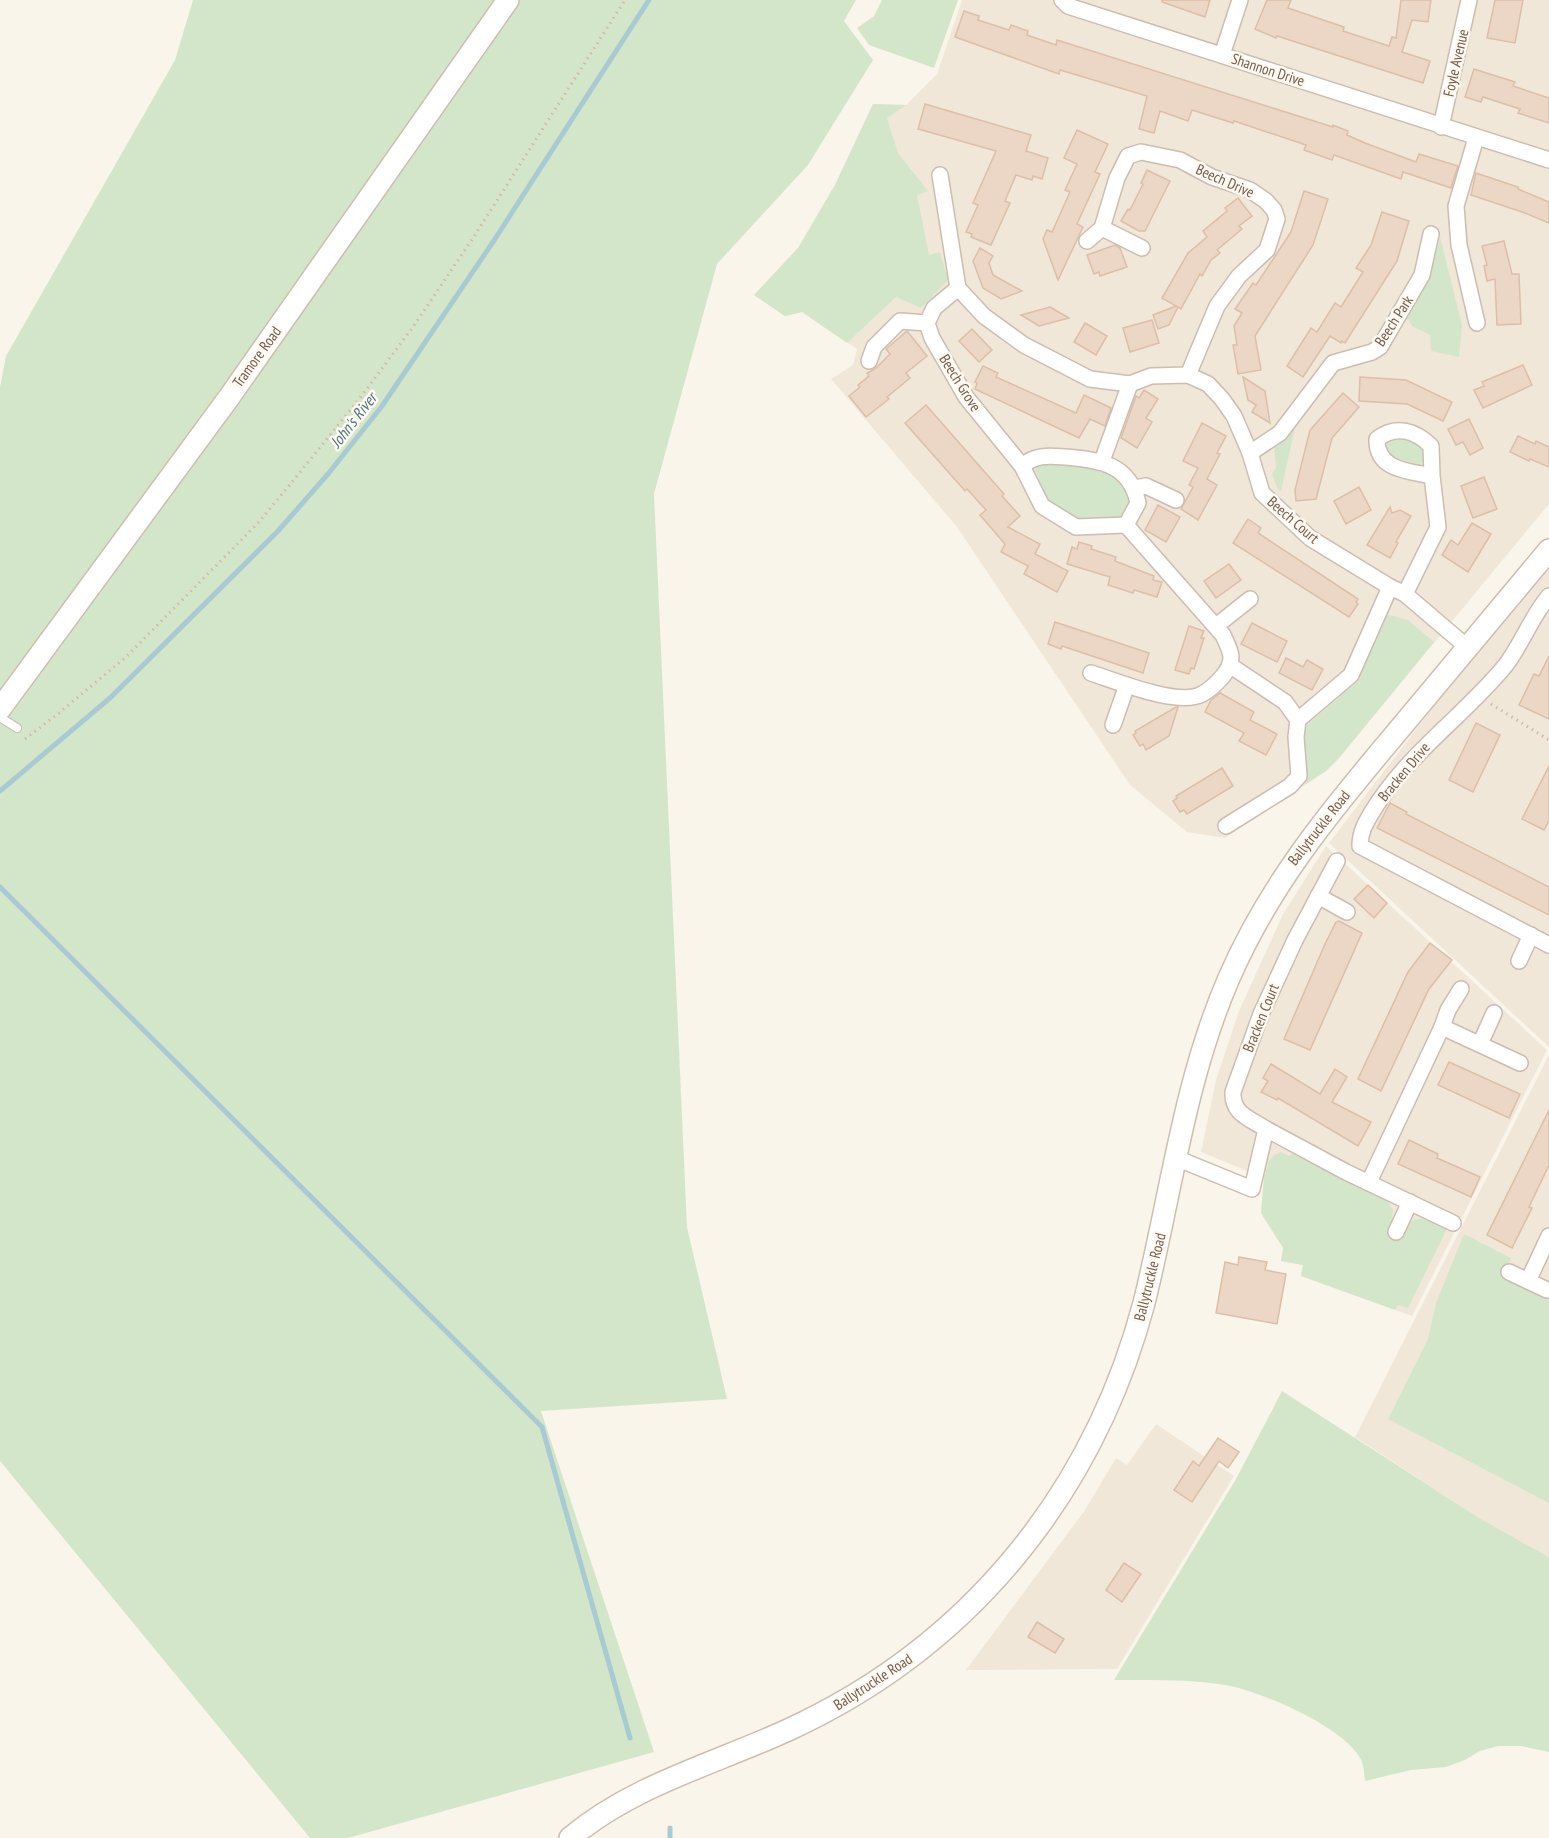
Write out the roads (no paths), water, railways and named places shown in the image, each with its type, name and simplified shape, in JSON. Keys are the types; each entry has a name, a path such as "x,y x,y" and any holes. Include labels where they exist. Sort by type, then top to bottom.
{"street":[{"name":"Tramore Road","path":"0,709 257,358 508,0"},
{"name":"Shannon Drive","path":"1062,0 1068,6 1549,160"},
{"path":"1222,55 1240,0"},
{"name":"Foyle Avenue","path":"1441,127 1469,0"},
{"path":"1476,138 1456,206 1459,245 1477,323"},
{"name":"Beech Drive","path":"1102,228 1117,178 1128,156 1141,152 1180,160 1212,177 1250,190 1274,210 1277,219 1266,250 1239,276 1217,306 1188,375"},
{"path":"940,175 958,288 984,316 1024,345 1090,379 1130,384 1151,376 1188,375 1208,384 1234,416 1250,453"},
{"path":"1087,242 1102,228 1142,248"},
{"name":"Beech Park","path":"1250,453 1280,433 1333,363 1372,352 1380,347 1422,275 1431,234"},
{"path":"869,361 874,347 900,321 927,323 934,308 958,288"},
{"name":"Beech Grove","path":"927,323 932,339 966,398 1022,466 1042,506 1076,527 1126,525"},
{"path":"1102,461 1130,384"},
{"name":"Beech Court","path":"1250,453 1262,493 1310,538 1405,594 1467,647"},
{"path":"1022,466 1030,459 1042,456 1102,461 1120,470 1136,488 1138,503 1126,525 1223,634 1231,651 1231,666 1216,684 1200,696 1172,698 1091,673"},
{"path":"1405,594 1438,527 1432,477"},
{"path":"1136,488 1146,486 1176,500"},
{"name":"Ballytruckle Road","path":"570,1838 607,1812 656,1785 787,1731 865,1689 938,1636 1011,1563 1071,1480 1119,1383 1144,1303 1193,1083 1209,1029 1228,979 1260,914 1281,879 1317,830 1549,550"},
{"path":"1298,720 1351,675 1390,587"},
{"name":"Bracken Drive","path":"1549,596 1538,609 1510,659 1490,684 1433,738 1387,788 1360,834 1360,846 1549,945"},
{"path":"1216,626 1250,599"},
{"path":"1226,826 1290,786 1299,776 1296,737 1298,720 1285,702 1231,666"},
{"path":"1113,725 1127,685"},
{"name":"Bracken Court","path":"1337,861 1295,940 1261,1014 1233,1092 1232,1102 1238,1112 1266,1129 1346,1172 1453,1223"},
{"path":"1318,896 1347,912"},
{"path":"1519,961 1531,935"},
{"path":"1369,1182 1448,1010 1461,989"},
{"path":"1480,1044 1494,1013"},
{"path":"1442,1027 1520,1063"},
{"path":"1176,1158 1252,1189 1266,1129"},
{"path":"1396,1232 1410,1202"},
{"path":"1528,1281 1549,1236"},
{"path":"1509,1272 1547,1290"}],"lane":[{"path":"0,717 17,728"}],"waterway":[{"name":"John's River","path":"0,791 110,698 278,531 328,474 382,406 493,242 649,0"},
{"path":"0,887 542,1427 630,1738"},
{"path":"670,1828 670,1838"}]}
